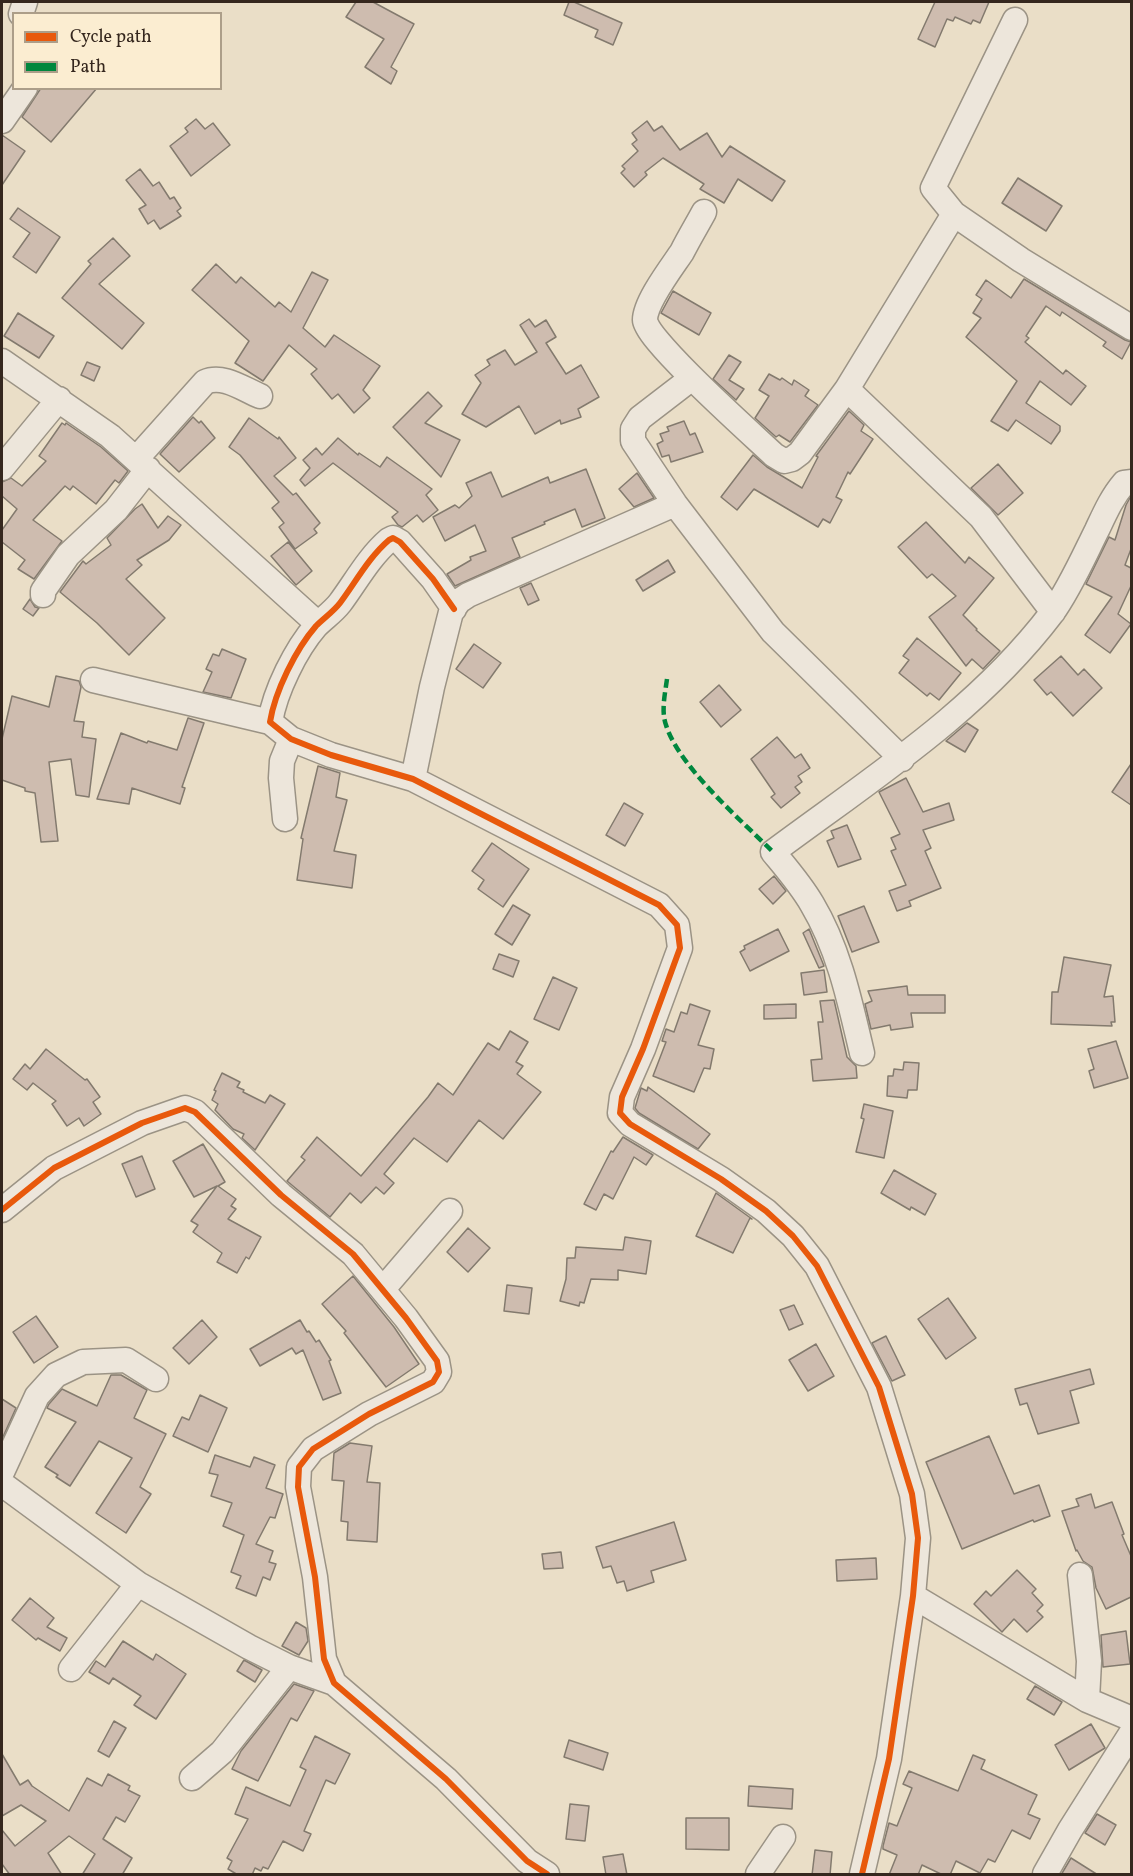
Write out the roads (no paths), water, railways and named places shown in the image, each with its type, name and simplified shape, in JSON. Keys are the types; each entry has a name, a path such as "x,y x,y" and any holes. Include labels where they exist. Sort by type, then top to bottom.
{"street":[{"path":"1015,20 933,188 954,214 1021,260 1131,328"},
{"path":"2,121 24,90"},
{"path":"704,212 662,282 646,312 644,322 692,378 774,455 784,461 800,453 847,389 954,214"},
{"path":"2,361 110,436 318,624"},
{"path":"692,378 640,418 633,429 633,441 675,504 773,632 902,759"},
{"path":"43,595 43,591 68,555 116,510 143,464 205,382 212,379 221,380 260,396"},
{"path":"847,389 981,517 1053,612"},
{"path":"2,468 59,399"},
{"path":"862,1053 845,978 818,913 799,883 773,852 902,759 972,701 1010,662 1053,612 1114,494 1124,483 1131,482"},
{"path":"413,779 432,687 454,609 459,602 468,595 675,504"},
{"path":"270,722 273,706 302,644 318,624 338,606 385,543 393,538 400,542 433,579 454,609"},
{"path":"93,680 270,722 291,739 331,756 413,779 659,905 677,925 680,948 643,1049 622,1097 620,1113 630,1124 722,1179 766,1212 793,1236 817,1266 879,1387 912,1494 918,1538 913,1596 890,1759 862,1875"},
{"path":"285,819 281,778 282,761 291,739"},
{"path":"2,1210 54,1168 142,1123 185,1108 195,1112 281,1195 353,1254 383,1289 437,1361 439,1372 433,1382 369,1414 313,1449 300,1467 298,1487 315,1577 324,1659 334,1683"},
{"path":"383,1289 450,1211"},
{"path":"2,1472 37,1396 56,1375 83,1362 126,1360 156,1379"},
{"path":"2,1484 138,1584 249,1647 289,1667 334,1683 446,1779 527,1861 547,1875"},
{"path":"1080,1575 1089,1661 1087,1700"},
{"path":"71,1669 138,1584"},
{"path":"913,1596 1087,1700 1131,1719"},
{"path":"192,1778 222,1752 289,1667"},
{"path":"1045,1875 1131,1732"},
{"path":"758,1875 783,1837"}]}
